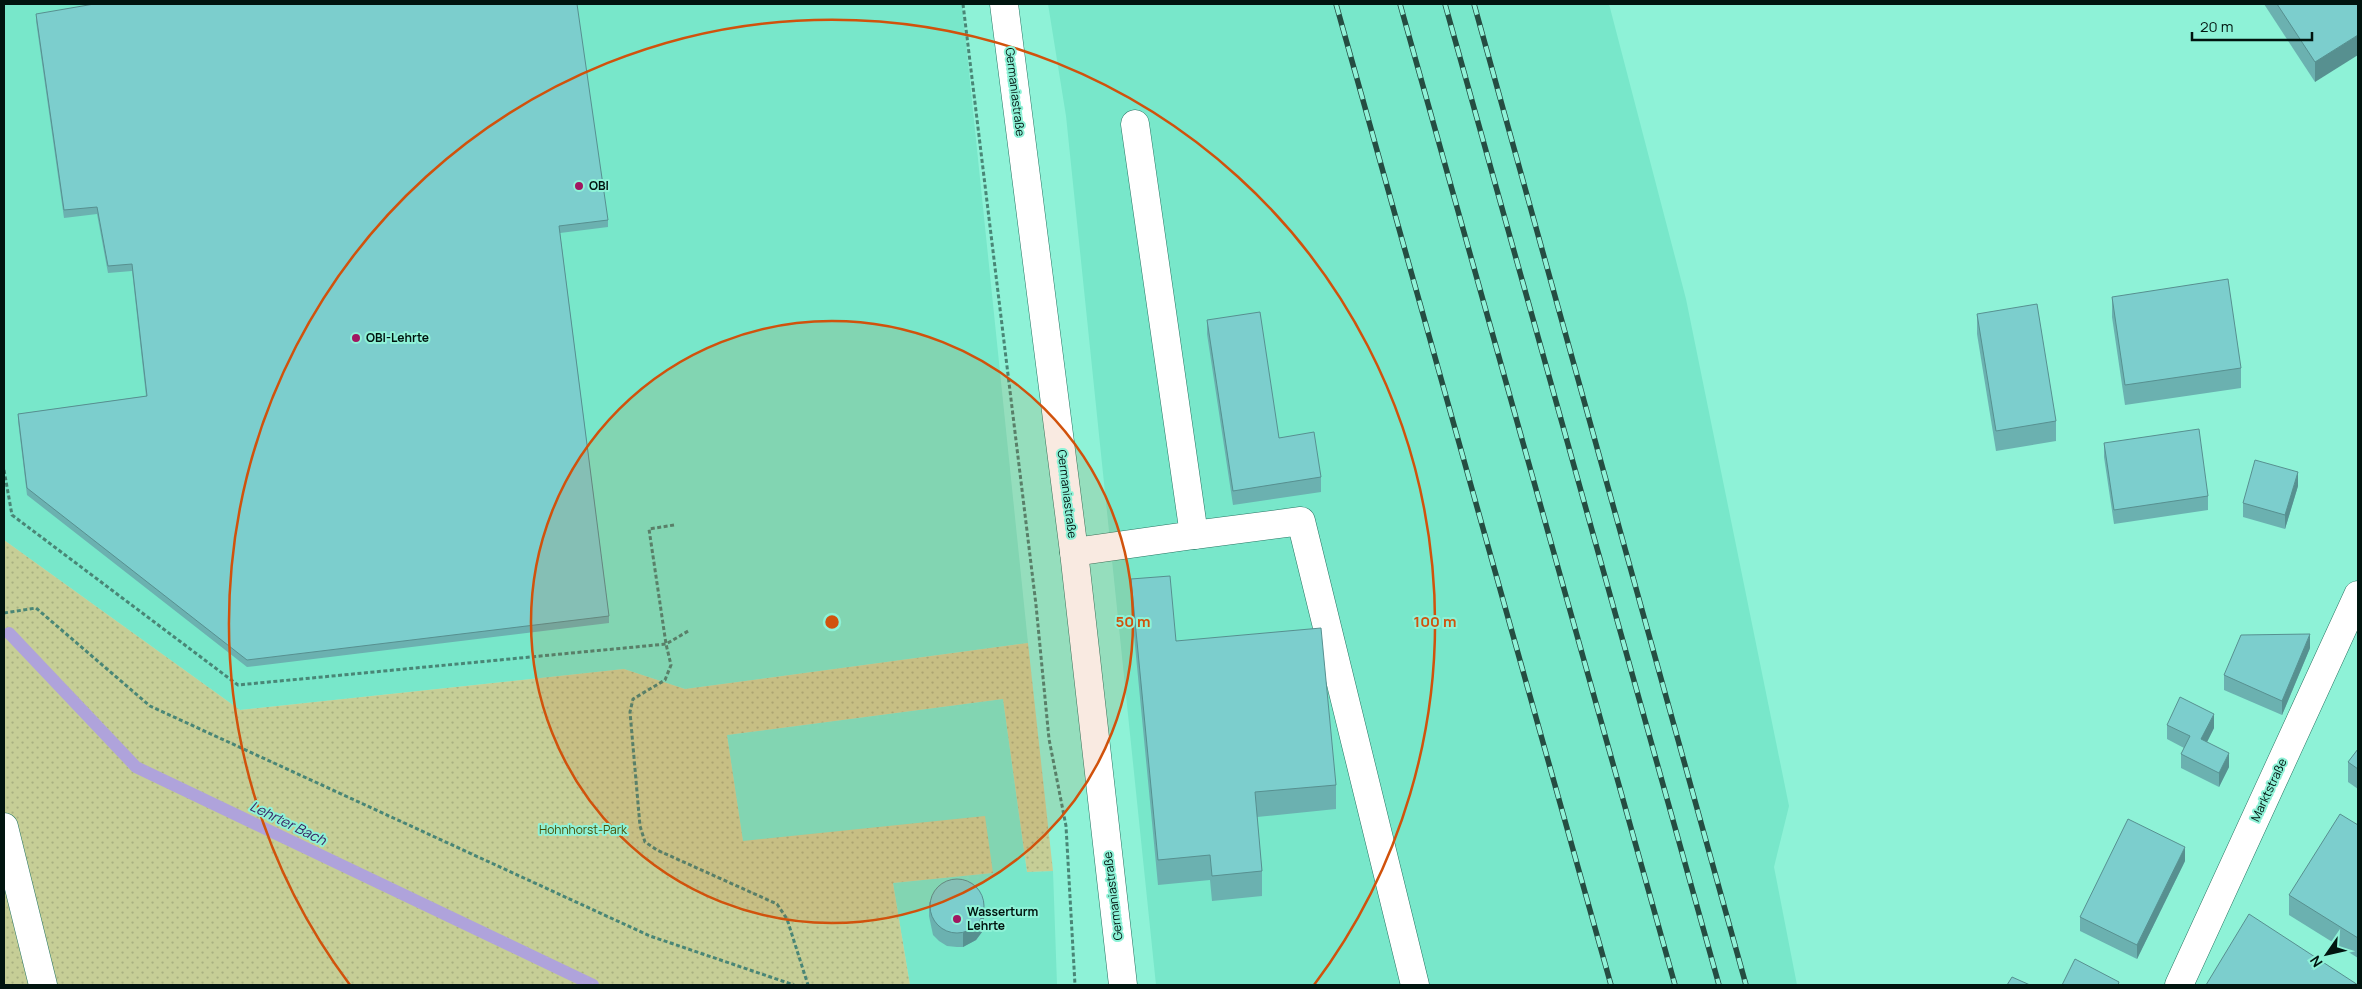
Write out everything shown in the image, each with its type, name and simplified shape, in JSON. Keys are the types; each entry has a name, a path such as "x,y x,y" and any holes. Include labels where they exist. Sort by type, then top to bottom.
{"street":[{"name":"Germaniastraße","path":"1004,4 1074,552 1123,985"},
{"path":"1135,124 1194,535"},
{"path":"1074,552 1301,521 1415,985"},
{"name":"Marktstraße","path":"2179,985 2358,595"},
{"path":"4,827 43,985"}],"path":[{"path":"963,4 1036,605 1048,739 1066,826 1075,985"},
{"path":"4,470 12,515 238,685 666,644 690,630"},
{"path":"674,525 649,529 666,644 672,665 665,680 633,699 630,712 640,826 645,842 777,904 787,920 808,985"},
{"path":"4,613 36,608 150,706 650,936 794,985"}],"shaded area":[{"path":"4,4 962,4 1028,643 685,689 624,669 240,710 4,540"},
{"path":"1048,4 1609,4 1686,299 1789,806 1774,867 1797,985 1156,985 1066,116"},
{"path":"1003,699 1027,872 1053,871 1057,985 910,985 893,883 992,873 984,817 743,842 727,735"}],"green space":[{"name":"Hohnhorst-Park","path":"4,540 240,710 624,669 685,689 1028,643 1053,871 1027,872 1003,699 727,735 743,841 985,816 993,873 893,883 910,985 4,985"}],"building":[{"name":"OBI-Lehrte","path":"94,4 577,4 608,220 559,226 609,616 247,660 27,488 18,414 147,396 132,264 108,266 97,207 64,210 36,14"},
{"path":"2277,4 2358,4 2358,35 2315,62"},
{"path":"2228,279 2241,368 2125,385 2112,297"},
{"path":"2037,304 2056,421 1996,431 1977,314"},
{"path":"1260,312 1279,438 1314,432 1321,477 1233,491 1207,320"},
{"path":"2199,429 2208,496 2114,510 2104,443"},
{"path":"2255,460 2298,472 2285,515 2243,503"},
{"path":"1170,576 1176,641 1321,628 1336,785 1255,792 1262,871 1212,876 1210,855 1158,860 1131,579"},
{"path":"2310,634 2282,701 2224,675 2241,635"},
{"path":"2180,697 2214,714 2201,739 2229,753 2219,773 2181,754 2190,736 2167,725"},
{"path":"2358,749 2358,769 2348,762"},
{"path":"2340,814 2358,825 2358,938 2289,895"},
{"path":"2128,819 2185,847 2137,945 2080,917"},
{"name":"Wasserturm Lehrte","path":"952,879 962,879 972,883 980,891 984,906 980,921 972,929 962,933 952,933 942,929 934,921 930,911 930,901 934,891 942,883"},
{"path":"2249,914 2358,985 2206,985"},
{"path":"2075,959 2119,982 2118,985 2062,985"},
{"path":"2012,977 2030,985 2007,985"}],"waterway":[{"name":"Lehrter Bach","path":"9,633 136,767 593,985"}],"railway":[{"path":"1336,4 1611,985"},
{"path":"1400,4 1675,985"},
{"path":"1445,4 1719,985"},
{"path":"1474,4 1746,985"}],"place":[{"name":"OBI","path":"579,186"},
{"name":"OBI-Lehrte","path":"356,338"},
{"name":"Wasserturm Lehrte","path":"957,919"}]}
